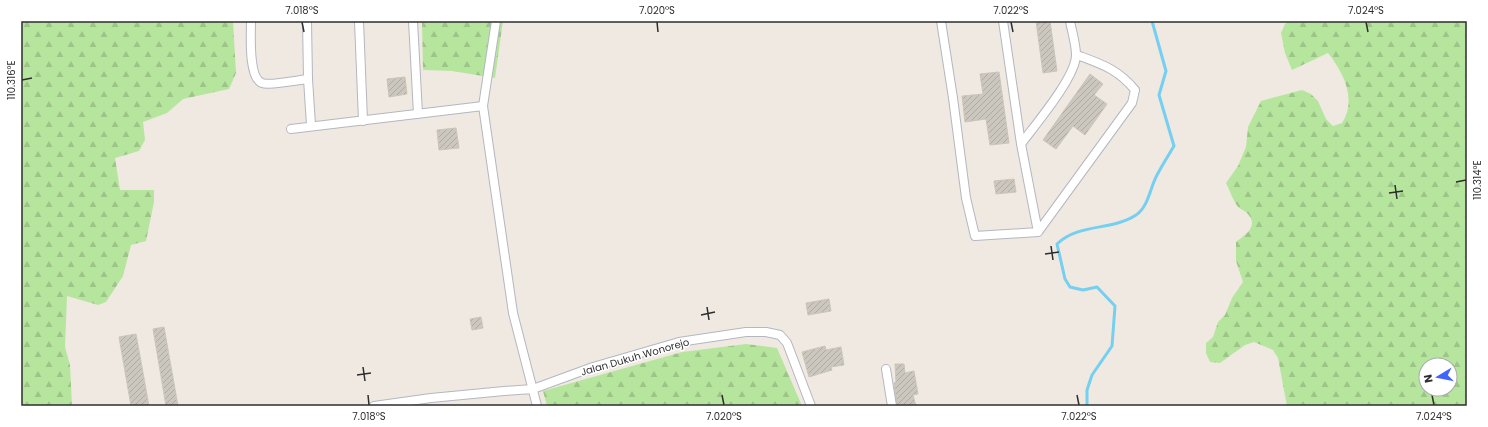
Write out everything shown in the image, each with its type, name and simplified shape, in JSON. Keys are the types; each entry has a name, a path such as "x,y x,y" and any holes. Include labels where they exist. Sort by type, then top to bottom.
{"street":[{"path":"251,21 252,68 257,79 261,83 268,84 308,79"},
{"path":"307,21 308,79 311,125"},
{"path":"359,21 363,120"},
{"path":"413,21 418,114"},
{"path":"496,21 482,106 513,313 537,406"},
{"path":"941,21 966,198 975,236 1038,232"},
{"path":"1003,21 1021,144 1038,232"},
{"path":"1021,144 1060,92 1072,71 1077,55 1070,21"},
{"path":"1038,232 1132,103 1135,90 1127,80 1108,67 1077,55"},
{"path":"291,129 311,125 482,106"},
{"name":"Jalan Dukuh Wonorejo","path":"374,406 431,398 533,390 593,367 679,342 746,332 766,332 780,335 787,344 811,406"},
{"path":"886,369 892,406"}],"green space":[{"path":"21,21 233,21 236,73 229,89 183,99 167,113 143,122 145,140 139,151 115,158 120,190 154,190 154,202 146,241 131,245 123,276 106,302 98,305 67,296 65,347 70,365 72,406 21,406"},
{"path":"422,21 503,21 495,78 452,71 423,70"},
{"path":"1289,21 1467,21 1467,406 1287,406 1278,358 1273,350 1254,342 1245,345 1220,363 1210,362 1206,353 1206,343 1213,337 1218,322 1225,315 1232,298 1243,282 1236,261 1236,242 1250,230 1252,226 1251,218 1247,213 1239,208 1226,183 1238,166 1246,147 1248,127 1261,101 1302,90 1311,94 1318,101 1326,119 1333,126 1342,123 1348,105 1347,87 1339,69 1328,53 1292,70 1285,53 1281,33 1285,24"},
{"path":"746,344 777,348 802,406 547,406 543,391 682,352"}],"building":[{"path":"1036,21 1050,21 1057,71 1043,73"},
{"path":"999,72 1009,143 990,145 986,119 965,122 962,96 983,94 980,74"},
{"path":"1090,74 1103,84 1094,95 1107,104 1085,135 1073,126 1056,149 1043,140"},
{"path":"405,77 407,94 389,97 387,79"},
{"path":"456,128 459,148 439,150 437,130"},
{"path":"1014,179 1016,192 996,194 994,181"},
{"path":"829,299 831,311 808,315 806,303"},
{"path":"481,317 483,328 472,330 470,319"},
{"path":"164,327 178,406 166,406 153,329"},
{"path":"136,334 149,406 131,406 119,337"},
{"path":"825,346 826,350 841,347 844,365 831,367 832,370 809,377 802,352"},
{"path":"895,364 904,364 905,373 914,371 918,394 913,395 916,406 897,406 894,383 896,382"}],"waterway":[{"path":"1087,406 1087,390 1092,375 1112,346 1115,306 1097,287 1083,290 1070,287 1065,279 1057,244 1066,237 1075,233 1127,220 1140,212 1146,203 1162,165 1174,146 1159,95 1166,71 1152,21"}]}
